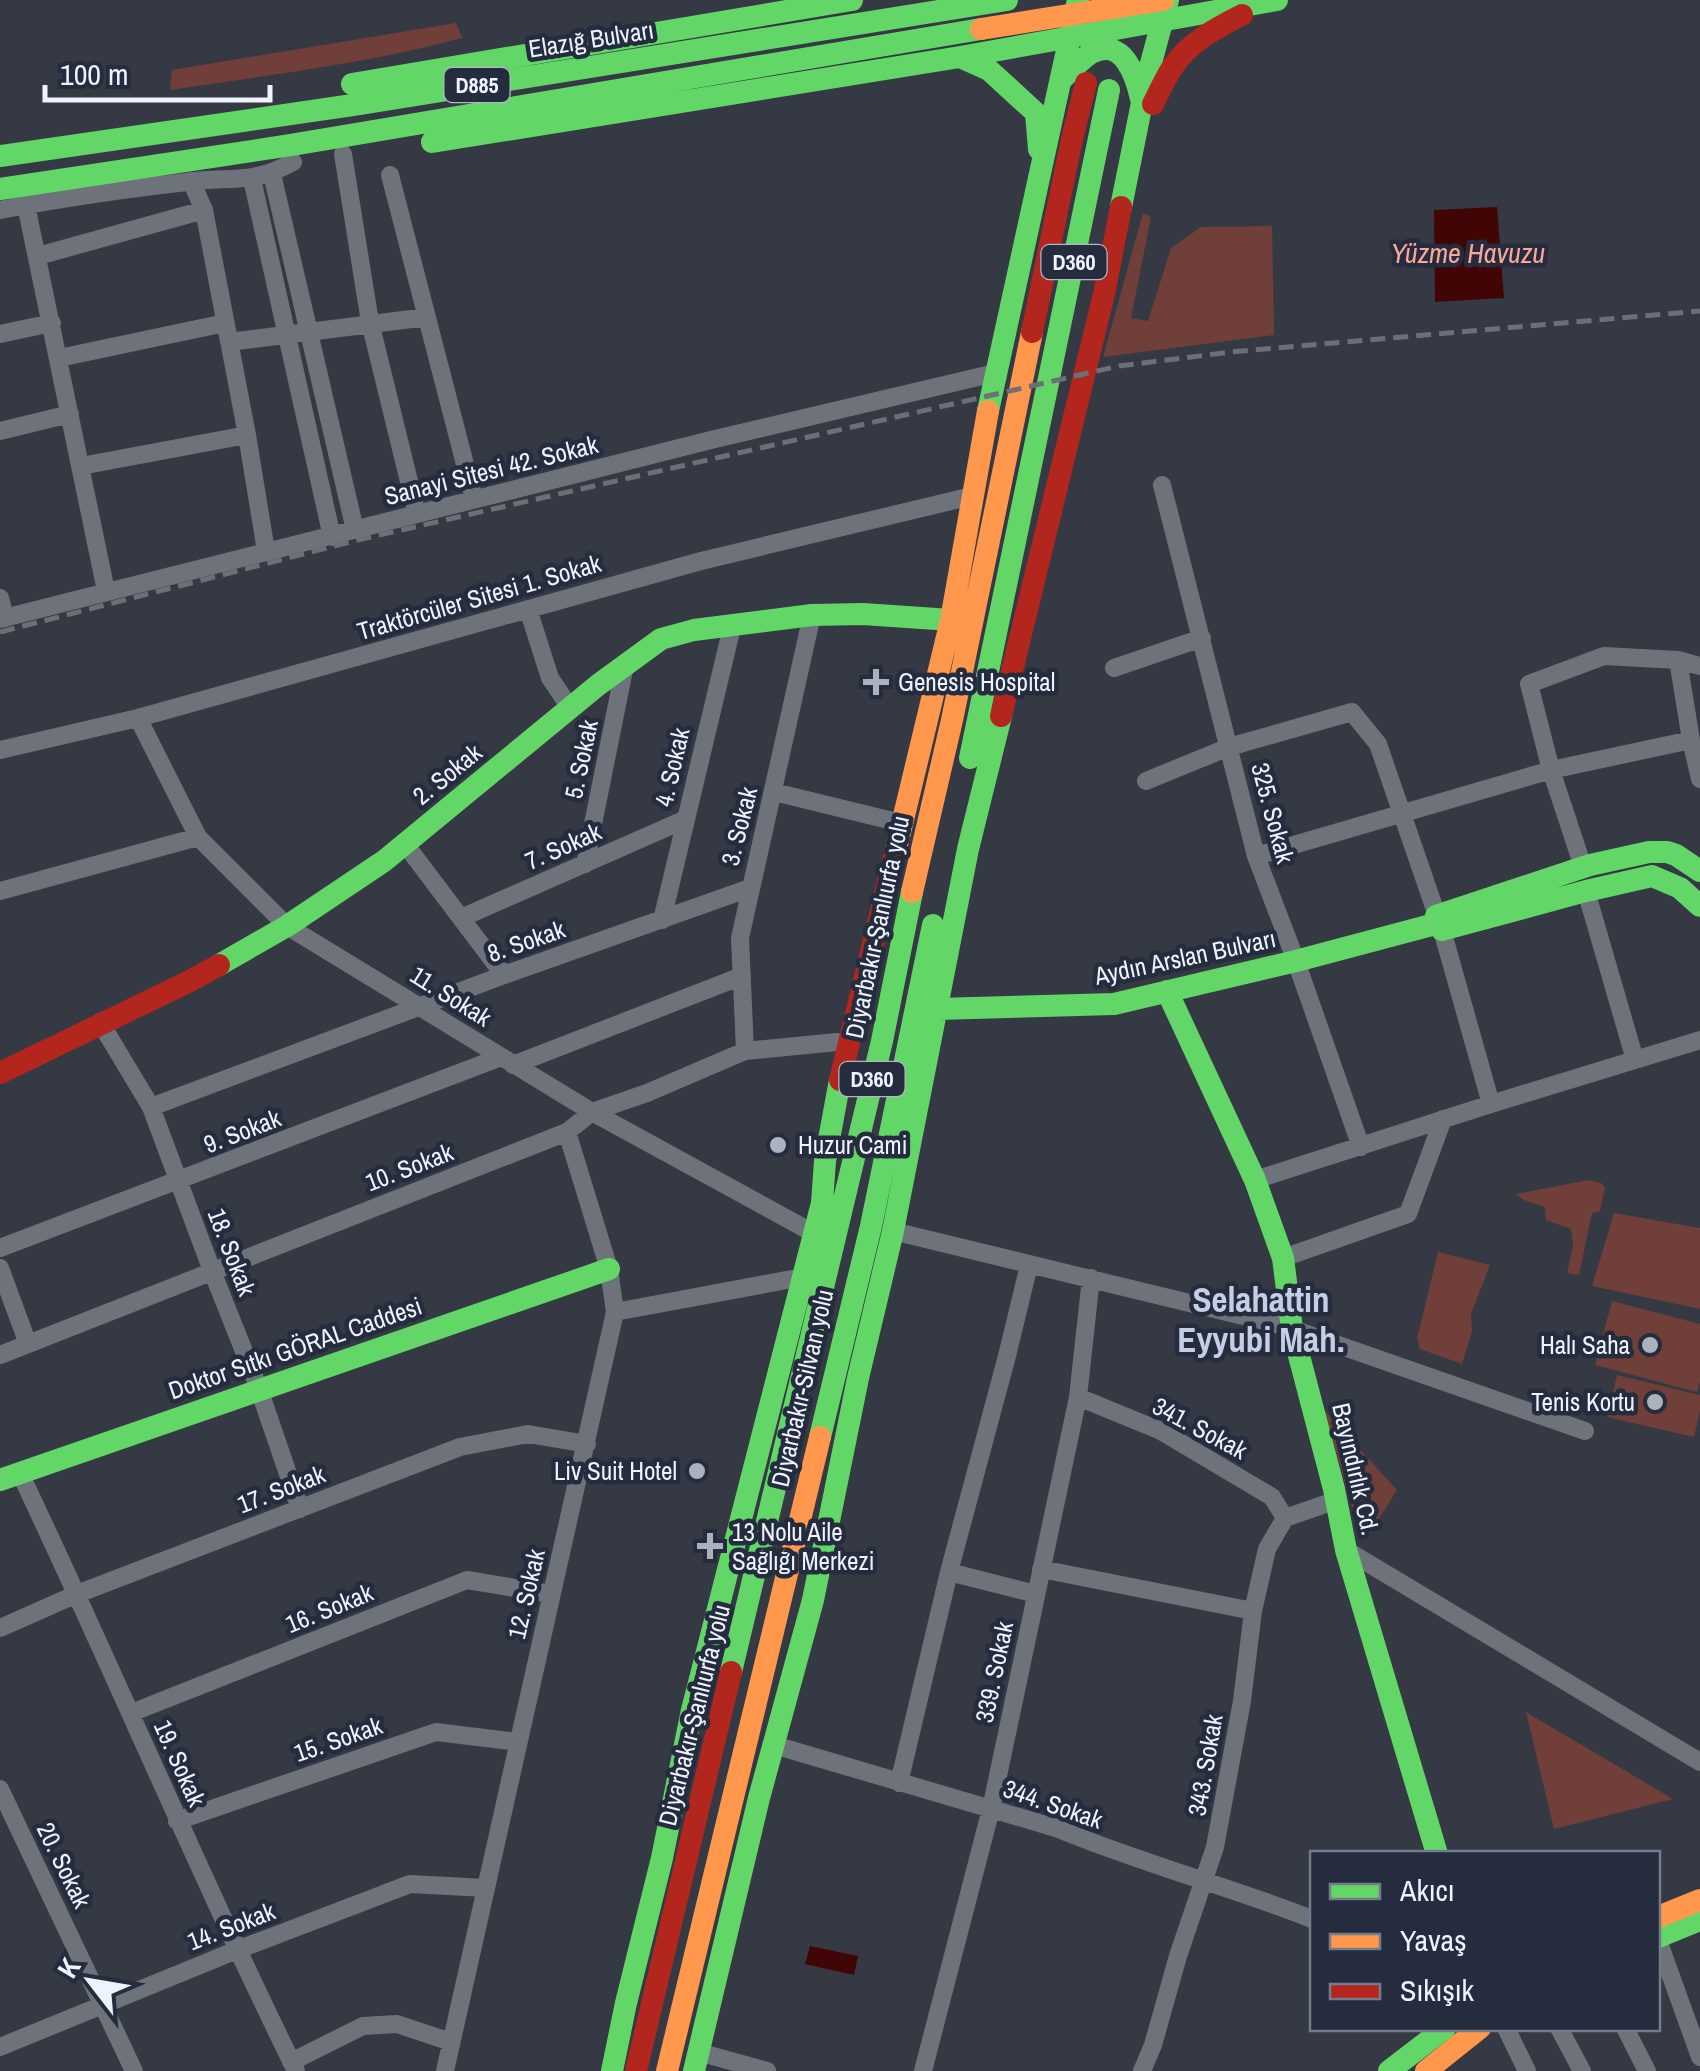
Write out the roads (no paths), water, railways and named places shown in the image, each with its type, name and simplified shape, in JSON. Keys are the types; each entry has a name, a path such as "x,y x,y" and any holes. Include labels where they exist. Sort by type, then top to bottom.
{"main road":[{"path":"138,136 352,84 852,0"},
{"name":"Elazığ Bulvarı","path":"0,156 392,99 1007,0"},
{"path":"612,2071 692,1710 822,1204 833,1108 950,620 995,372 1078,0"},
{"path":"150,168 294,162 358,154 1069,38 1164,7 1276,0"},
{"path":"1138,133 1173,66 1193,46 1212,30 1276,0"},
{"name":"D885","path":"0,190 948,34 1164,7"},
{"name":"D360","path":"926,1009 1100,313 1164,7"},
{"path":"1060,80 1098,50 1110,50 1132,65 1143,107"},
{"path":"960,57 989,70 1036,112 1040,182"},
{"name":"Diyarbakır-Şanlıurfa yolu","path":"636,2071 882,1041 1072,139 1098,86 1040,434 999,625"},
{"name":"2. Sokak","path":"0,1072 190,981 287,926 384,861 598,685 661,639 694,630 812,615 950,620"},
{"path":"996,737 999,625"},
{"name":"D360","path":"926,1009 999,625"},
{"path":"894,851 900,941"},
{"name":"Aydın Arslan Bulvarı","path":"926,1009 1114,1004 1296,962 1439,923 1637,852 1665,851 1700,871"},
{"path":"1439,923 1652,876 1680,888 1700,906"},
{"name":"Bayındırlık Cd.","path":"1167,992 1255,1180 1282,1258 1292,1329 1346,1550 1437,1851"},
{"path":"696,2062 759,1798 813,1600 858,1378 893,1231 926,1009"},
{"name":"Diyarbakır-Silvan yolu","path":"667,2071 926,1009"},
{"name":"Doktor Sıtkı GÖRAL Caddesi","path":"10,1477 609,1269"},
{"path":"753,1470 764,1538"},
{"path":"750,1721 834,1497"},
{"path":"670,1818 726,1698"},
{"path":"1660,1916 1700,1900"},
{"path":"1660,1938 1700,1920"},
{"path":"1388,2071 1442,2031"},
{"path":"1440,2067 1477,2031"}],"street":[{"path":"343,154 370,322 416,514"},
{"path":"0,210 192,181 252,178 272,174 294,162"},
{"path":"272,174 355,530"},
{"path":"390,174 474,499"},
{"path":"252,178 332,537"},
{"path":"192,181 204,210 266,551"},
{"path":"26,205 106,591"},
{"path":"38,256 204,210"},
{"path":"59,358 227,332 288,334 427,317"},
{"path":"0,334 52,323"},
{"name":"Sanayi Sitesi 42. Sokak","path":"2,618 995,372"},
{"path":"0,431 70,414"},
{"path":"81,466 247,436"},
{"name":"325. Sokak","path":"1162,484 1256,856 1360,1146"},
{"name":"Traktörcüler Sitesi 1. Sokak","path":"0,750 138,718 702,560 972,496"},
{"path":"0,598 2,618"},
{"path":"528,609 550,678 571,709"},
{"name":"3. Sokak","path":"744,1052 740,938 812,615"},
{"name":"4. Sokak","path":"662,920 732,627"},
{"path":"1114,668 1202,638"},
{"path":"1584,868 1551,770 1529,684 1604,656 1678,660 1700,666"},
{"path":"1678,660 1700,779"},
{"name":"5. Sokak","path":"585,864 625,665"},
{"path":"1146,780 1230,747 1352,712 1378,744 1439,923 1491,1104"},
{"name":"11. Sokak","path":"138,718 198,838 287,926 592,1112 815,1234"},
{"path":"1256,856 1551,770 1691,740"},
{"path":"774,792 901,822"},
{"name":"7. Sokak","path":"462,918 686,820"},
{"path":"0,891 198,838"},
{"path":"404,844 504,975"},
{"name":"8. Sokak","path":"151,1107 750,888"},
{"path":"1586,892 1635,1060"},
{"name":"9. Sokak","path":"0,1248 742,976"},
{"name":"18. Sokak","path":"100,1022 151,1107 260,1389 300,1509"},
{"path":"1255,1180 1700,1040"},
{"name":"10. Sokak","path":"0,1355 567,1132 592,1112 744,1052 838,1042"},
{"path":"1282,1258 1408,1214 1443,1119"},
{"name":"12. Sokak","path":"445,2071 615,1312 609,1269 567,1132"},
{"path":"893,1231 1292,1329 1585,1431"},
{"path":"899,1783 1029,1265"},
{"path":"0,1268 28,1344"},
{"path":"615,1312 802,1277"},
{"name":"339. Sokak","path":"923,2071 991,1809 1078,1398 1091,1278"},
{"name":"341. Sokak","path":"1078,1398 1161,1432 1193,1450 1272,1497 1286,1518"},
{"name":"17. Sokak","path":"0,1628 78,1594 460,1448 528,1434 587,1444"},
{"name":"19. Sokak","path":"10,1477 78,1594 178,1821 294,2067"},
{"path":"1286,1518 1336,1500"},
{"name":"343. Sokak","path":"1142,2071 1215,1847 1242,1701 1253,1611 1267,1550 1286,1518"},
{"path":"1346,1550 1700,1762"},
{"path":"1041,1568 1253,1611"},
{"path":"949,1572 1036,1594"},
{"name":"16. Sokak","path":"131,1713 468,1580 551,1594"},
{"name":"15. Sokak","path":"178,1821 436,1732 518,1742"},
{"name":"344. Sokak","path":"774,1745 1056,1828 1310,1918"},
{"name":"20. Sokak","path":"0,1788 134,2071"},
{"name":"14. Sokak","path":"0,2046 410,1884 486,1888"},
{"path":"1660,1945 1700,2057"},
{"path":"294,2067 363,2026 397,2024 452,2042"},
{"path":"1507,2031 1527,2071"},
{"path":"1561,2031 1582,2071"},
{"path":"1626,2031 1646,2071"},
{"path":"696,2062 767,2071"}],"water":[{"name":"Yüzme Havuzu","path":"1497,207 1504,298 1435,302 1434,210"},
{"path":"810,1946 858,1956 854,1975 805,1964"}],"railway":[{"path":"0,632 362,539 1119,366 1231,352 1700,311"}],"place":[{"name":"Genesis Hospital","path":"876,682"},
{"name":"Huzur Cami","path":"778,1145"},
{"name":"Halı Saha","path":"1650,1345"},
{"name":"Tenis Kortu","path":"1655,1402"},
{"name":"Liv Suit Hotel","path":"697,1471"},
{"name":"13 Nolu Aile Sağlığı Merkezi","path":"710,1546"}],"district":[{"name":"Selahattin Eyyubi Mah.","path":"1261,1319"}]}
